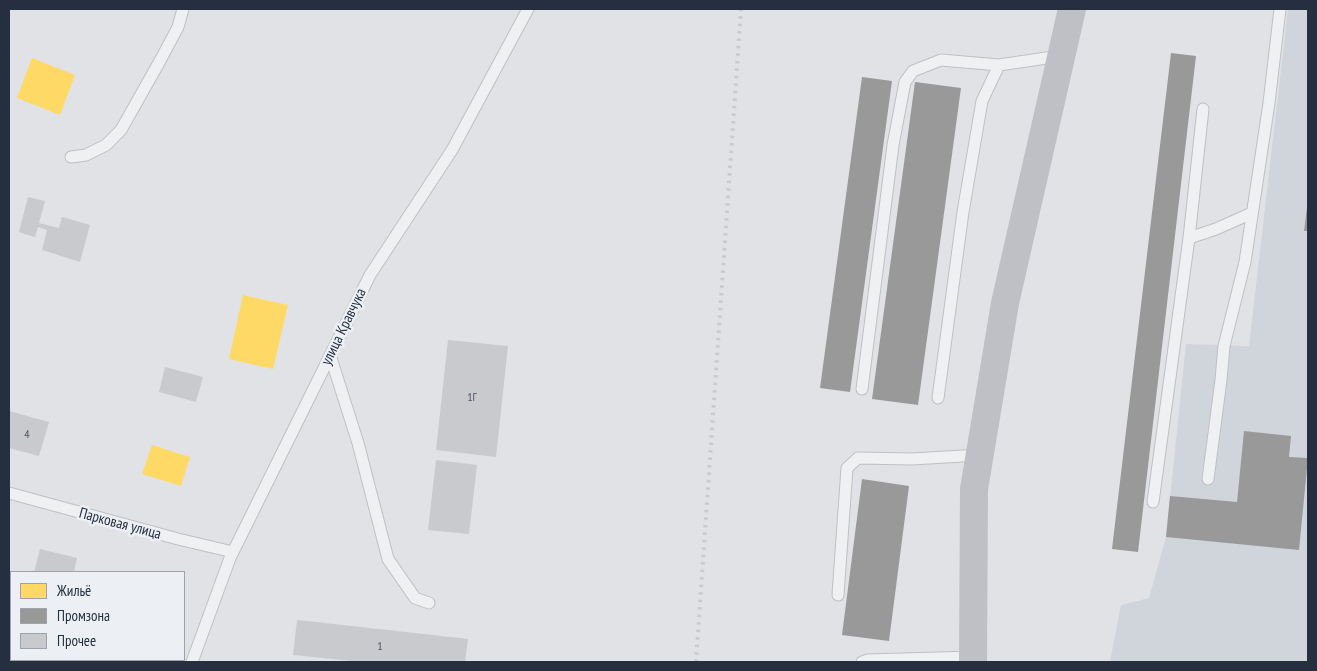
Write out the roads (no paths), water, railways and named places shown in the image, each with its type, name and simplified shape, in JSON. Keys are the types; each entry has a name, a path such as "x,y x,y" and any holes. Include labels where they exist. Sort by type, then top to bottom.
{"main road":[{"path":"973,660 974,489 1004,303 1072,9"}],"lane":[{"path":"71,157 86,155 106,145 121,130 178,27 183,9"},
{"name":"улица Кравчука","path":"192,662 233,552 370,275 452,150 528,9"},
{"path":"1208,479 1224,346 1244,262 1269,103 1280,9"},
{"path":"862,388 893,145 905,82 913,71 941,60 999,65 1060,56"},
{"path":"938,398 963,212 982,101 999,65"},
{"path":"1153,502 1189,238 1203,109"},
{"path":"1189,238 1216,229 1252,213"},
{"path":"330,356 358,443 388,559 415,598 430,603"},
{"path":"838,595 847,468 858,458 912,459 980,454"},
{"name":"Парковая улица","path":"9,493 233,552"},
{"path":"862,662 867,660 973,660"}],"railway":[{"path":"696,662 741,9"}]}
